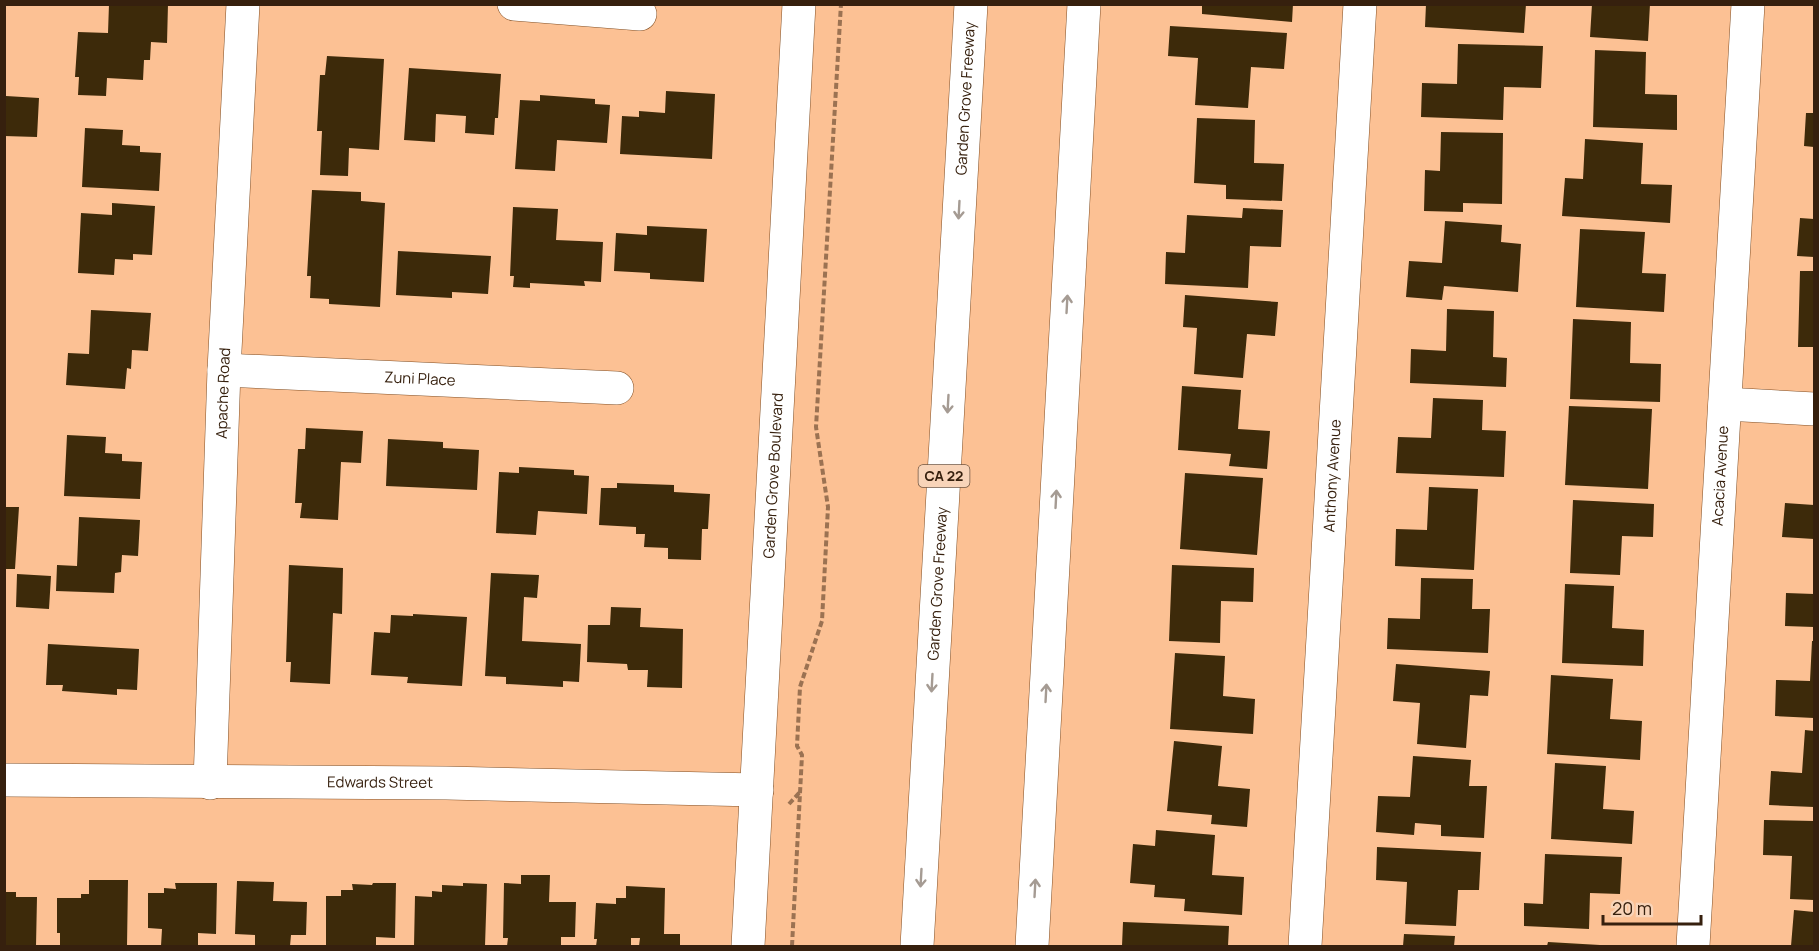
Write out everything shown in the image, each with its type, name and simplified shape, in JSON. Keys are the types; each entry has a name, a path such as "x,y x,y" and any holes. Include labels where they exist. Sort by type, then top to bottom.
{"main road":[{"name":"Apache Road","path":"210,783 224,370 243,4"},
{"path":"514,4 640,14"},
{"name":"Garden Grove Boulevard","path":"748,946 799,4"},
{"name":"Garden Grove Freeway","path":"917,946 971,4"},
{"path":"1032,946 1084,4"},
{"name":"Anthony Avenue","path":"1305,946 1360,4"},
{"name":"Acacia Avenue","path":"1693,946 1748,4"},
{"name":"Zuni Place","path":"224,370 617,388"},
{"path":"1725,404 1815,409"},
{"name":"Edwards Street","path":"4,780 446,783 758,790"}],"path":[{"path":"792,946 802,755 797,746 800,687 822,621 828,507 816,427 841,4"}],"building":[{"path":"109,4 168,4 167,43 151,42 150,60 144,60 143,80 107,78 106,96 78,95 79,77 75,77 78,32 108,33"},
{"path":"1202,4 1293,4 1292,22 1202,14"},
{"path":"1426,4 1526,4 1524,33 1425,27"},
{"path":"1592,4 1650,4 1648,41 1590,37"},
{"path":"1170,26 1287,33 1284,69 1251,67 1248,108 1195,105 1198,58 1168,56"},
{"path":"1458,44 1543,46 1541,88 1504,87 1503,120 1421,117 1422,83 1457,84"},
{"path":"1595,50 1646,52 1645,94 1677,95 1677,130 1593,127"},
{"path":"327,56 384,59 379,150 349,148 348,176 320,175 322,131 317,131 320,75 325,75"},
{"path":"409,68 501,74 498,118 495,118 494,135 465,133 466,116 436,114 435,142 404,140"},
{"path":"666,91 715,94 712,159 620,154 622,116 639,117 639,111 665,113"},
{"path":"540,95 595,99 595,104 610,105 607,143 557,140 555,171 515,169 520,100 540,101"},
{"path":"6,96 39,98 37,137 4,136"},
{"path":"1806,113 1814,113 1814,147 1804,146"},
{"path":"1197,118 1255,120 1254,163 1284,164 1282,201 1226,199 1226,185 1194,183"},
{"path":"85,128 123,130 122,145 140,146 140,152 161,153 159,191 82,187"},
{"path":"1441,132 1503,133 1502,204 1463,203 1463,212 1424,211 1425,170 1440,171"},
{"path":"1585,139 1643,143 1641,184 1672,185 1670,223 1562,216 1565,178 1583,179"},
{"path":"312,190 361,192 361,201 385,203 380,307 329,304 329,299 310,298 311,276 307,276"},
{"path":"112,203 155,206 152,255 133,254 133,260 115,259 114,275 78,273 81,213 112,215"},
{"path":"513,207 558,209 556,240 603,242 601,282 584,281 585,286 530,283 530,288 513,287 514,276 510,276"},
{"path":"1243,208 1283,210 1281,247 1250,246 1248,288 1165,284 1166,252 1185,253 1187,215 1242,218"},
{"path":"1800,218 1814,219 1814,257 1797,256"},
{"path":"1445,221 1502,225 1501,242 1521,244 1518,292 1444,286 1442,300 1406,297 1409,261 1442,263"},
{"path":"647,226 707,229 704,282 650,279 650,273 614,271 616,233 647,235"},
{"path":"1580,229 1645,232 1642,273 1666,274 1664,312 1576,307"},
{"path":"398,251 491,256 488,294 452,292 452,298 396,295"},
{"path":"1800,271 1814,271 1814,347 1798,347"},
{"path":"1185,295 1278,302 1275,336 1247,334 1243,378 1194,374 1197,328 1183,327"},
{"path":"1447,309 1494,311 1493,357 1507,358 1506,387 1410,383 1411,349 1446,351"},
{"path":"91,310 151,313 148,351 132,350 131,369 127,368 125,389 66,385 68,353 89,354"},
{"path":"1573,319 1631,322 1630,363 1661,364 1660,402 1570,399"},
{"path":"1182,386 1241,390 1238,429 1270,431 1267,469 1229,466 1231,454 1178,450"},
{"path":"1433,398 1483,400 1482,430 1506,431 1504,477 1396,473 1398,437 1431,438"},
{"path":"1569,406 1652,409 1648,489 1565,485"},
{"path":"306,428 363,431 361,463 341,462 338,520 300,518 302,503 295,503 298,449 305,449"},
{"path":"67,435 106,437 105,453 122,454 122,461 142,462 140,499 64,496"},
{"path":"388,439 443,442 443,448 479,450 477,490 386,486"},
{"path":"519,467 574,470 574,475 589,476 587,514 538,511 536,535 496,533 499,472 519,473"},
{"path":"1185,473 1263,478 1257,555 1180,549"},
{"path":"617,483 674,485 674,492 710,494 708,529 702,529 701,560 668,559 668,548 644,547 645,534 636,534 636,527 599,525 601,488 617,488"},
{"path":"1429,487 1478,489 1474,570 1395,566 1396,529 1427,530"},
{"path":"1573,500 1654,504 1653,537 1622,536 1620,575 1570,573"},
{"path":"1785,503 1814,505 1814,539 1782,537"},
{"path":"4,507 19,507 15,569 4,569"},
{"path":"79,517 140,520 138,556 122,555 121,572 115,573 114,593 56,591 57,565 77,566"},
{"path":"289,565 343,568 342,614 333,613 330,684 290,682 291,662 286,662"},
{"path":"1172,565 1254,568 1253,602 1221,601 1220,643 1169,641"},
{"path":"491,573 539,575 537,598 524,597 522,641 581,644 579,682 563,681 563,687 506,684 506,677 485,676"},
{"path":"17,574 51,576 49,609 16,607"},
{"path":"1421,578 1473,579 1472,609 1490,609 1488,653 1387,649 1388,618 1420,619"},
{"path":"1565,584 1614,586 1612,628 1644,630 1643,666 1562,663"},
{"path":"1786,593 1814,594 1814,627 1785,626"},
{"path":"611,607 641,608 640,627 683,629 682,688 647,687 648,670 628,670 627,664 587,662 588,625 610,625"},
{"path":"413,614 467,617 462,686 407,683 408,677 371,675 374,632 390,633 391,615 413,616"},
{"path":"1812,641 1814,641 1814,718 1775,716 1776,680 1810,681"},
{"path":"48,644 139,649 137,690 117,689 117,695 62,691 63,685 46,685"},
{"path":"1175,653 1225,656 1223,696 1255,699 1253,734 1170,729"},
{"path":"1396,664 1490,671 1488,696 1470,695 1466,748 1417,744 1420,703 1393,701"},
{"path":"1551,675 1613,679 1610,719 1642,721 1640,760 1547,754"},
{"path":"1805,730 1814,731 1814,807 1769,805 1771,771 1802,773"},
{"path":"1174,741 1222,746 1218,786 1250,789 1247,827 1211,824 1212,815 1167,811"},
{"path":"1413,756 1471,760 1469,786 1487,786 1484,838 1441,836 1441,825 1415,823 1414,835 1376,832 1378,796 1410,797"},
{"path":"1555,763 1606,766 1603,809 1634,811 1632,844 1551,839"},
{"path":"1764,820 1814,821 1814,900 1790,899 1792,856 1763,855"},
{"path":"1156,830 1215,835 1212,875 1244,877 1242,915 1184,911 1185,899 1154,897 1155,885 1130,883 1133,844 1155,846"},
{"path":"1377,847 1481,852 1479,890 1458,890 1456,926 1405,924 1407,882 1376,880"},
{"path":"1545,854 1622,857 1620,894 1590,893 1589,929 1524,926 1524,903 1543,904"},
{"path":"521,875 550,875 549,902 576,902 575,937 561,937 561,946 507,946 508,938 503,938 504,883 521,884"},
{"path":"89,880 128,880 127,946 60,946 60,933 57,933 57,898 81,898 81,894 89,894"},
{"path":"237,881 274,882 273,901 307,902 306,935 291,935 290,946 255,946 255,935 235,934"},
{"path":"175,883 217,883 216,934 198,933 198,946 161,946 162,929 148,928 148,893 164,893 164,888 176,889"},
{"path":"373,883 396,883 395,938 376,937 376,946 326,946 326,896 341,896 341,890 353,890 352,884 372,885"},
{"path":"463,883 487,884 485,946 414,946 415,896 432,897 432,891 442,892 442,885 463,886"},
{"path":"626,886 665,888 664,934 680,934 680,946 639,946 640,938 631,938 631,946 596,946 597,939 594,939 596,903 616,904 616,898 626,898"},
{"path":"4,892 16,892 16,897 37,897 36,946 4,946"},
{"path":"1794,910 1814,912 1814,946 1791,946"},
{"path":"1123,922 1229,926 1228,946 1122,946"},
{"path":"1404,934 1455,936 1454,946 1403,946"},
{"path":"1548,942 1600,945 1600,946 1547,946"}]}
